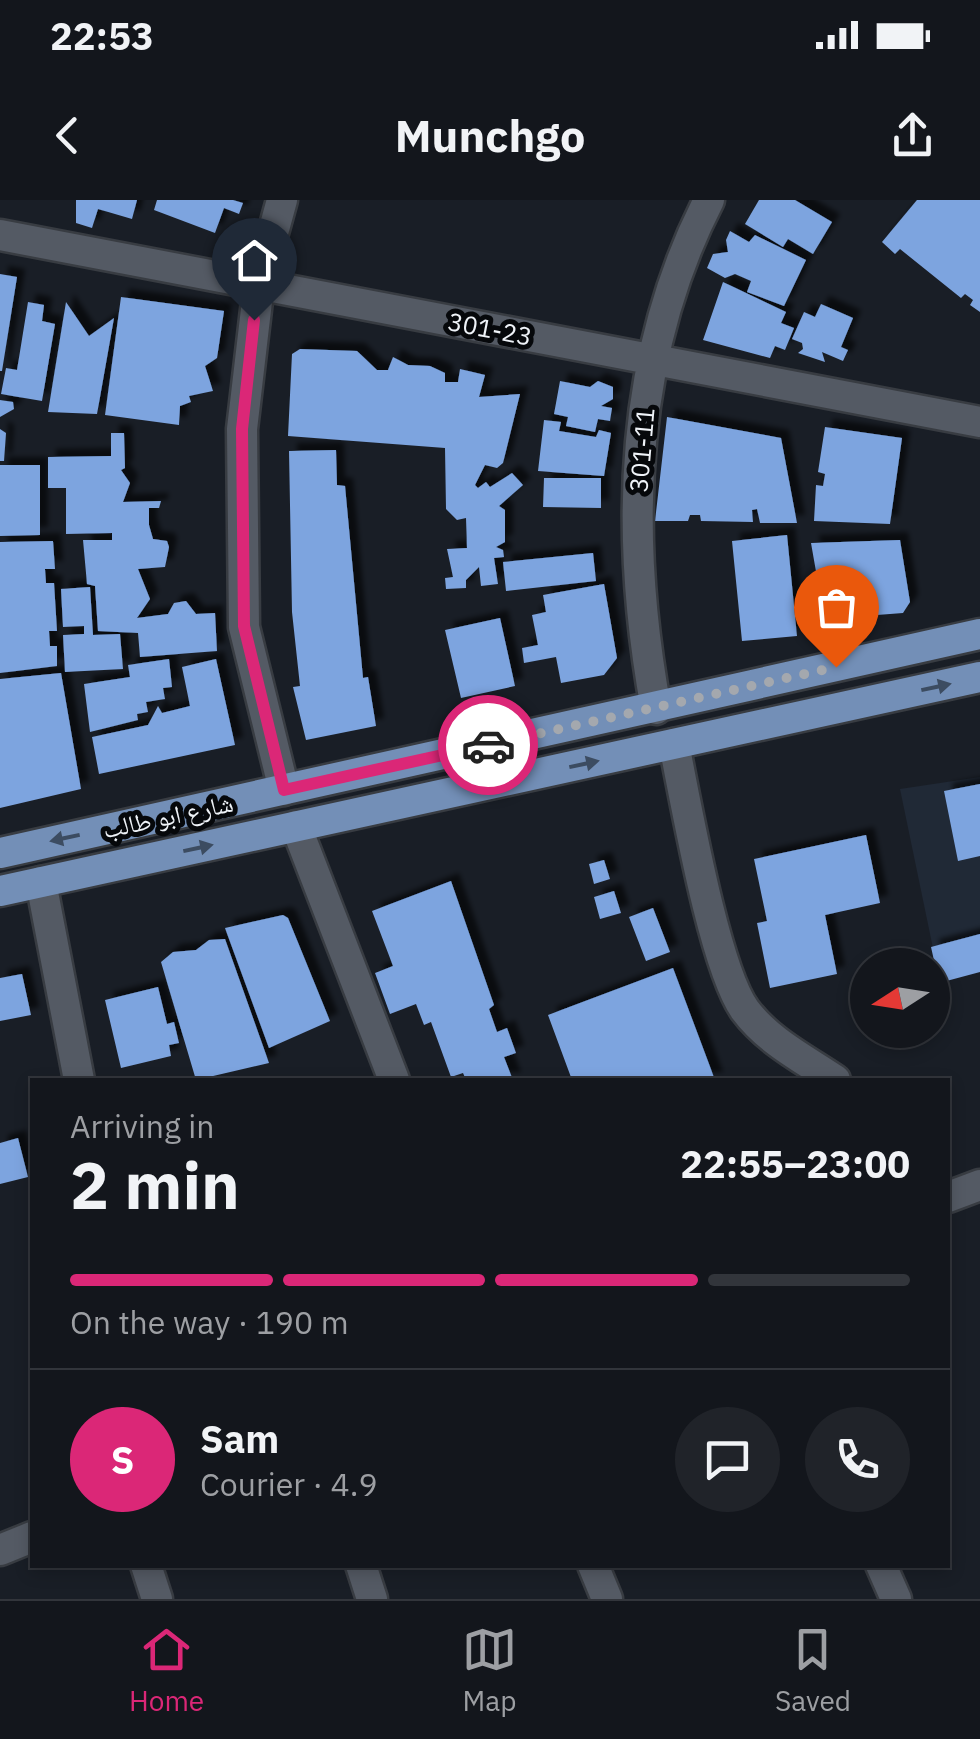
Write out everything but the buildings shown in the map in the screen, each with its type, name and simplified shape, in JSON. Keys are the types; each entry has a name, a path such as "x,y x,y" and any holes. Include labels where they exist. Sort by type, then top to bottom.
{"main road":[{"name":"شارع ابو طالب","path":"0,852 980,634"},
{"name":"شارع ابو طالب","path":"0,891 980,678"}],"street":[{"path":"282,200 259,284 242,429 244,626 284,790"},
{"name":"301-11","path":"656,709 643,627 637,521 652,361 678,268 709,200"},
{"name":"301-23","path":"0,236 980,422"},
{"path":"674,744 726,969 743,1008 766,1034 832,1078"},
{"path":"296,826 393,1078"},
{"path":"42,882 79,1078"},
{"path":"950,1196 980,1185"},
{"path":"0,1550 30,1538"},
{"path":"147,1568 157,1599"},
{"path":"362,1568 372,1599"},
{"path":"594,1568 607,1599"},
{"path":"883,1568 896,1599"}],"shaded area":[{"path":"980,777 980,970 950,979 950,948 933,948 900,789"}],"way so far":[{"path":"488,745 836,667"}],"route":[{"path":"254,320 242,429 244,626 284,790 488,745"}]}
